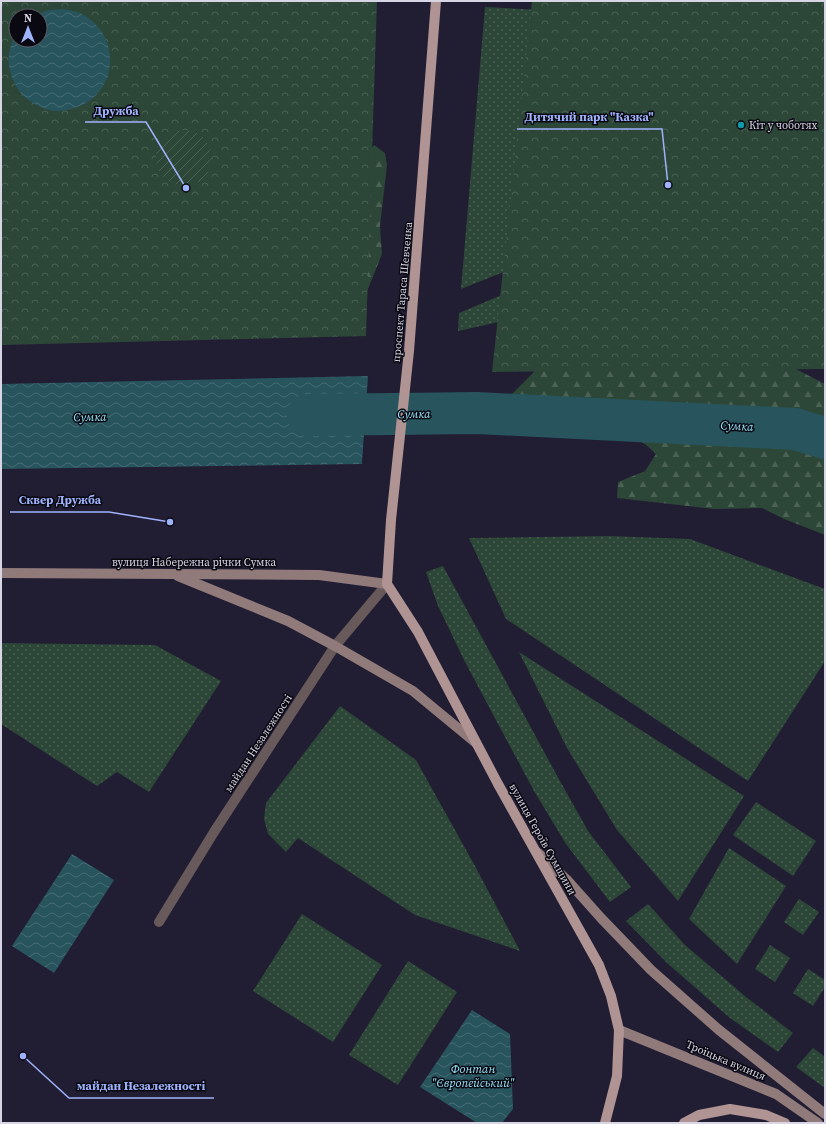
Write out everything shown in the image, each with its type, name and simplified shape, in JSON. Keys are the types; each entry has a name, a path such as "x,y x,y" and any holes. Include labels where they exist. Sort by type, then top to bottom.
{"main road":[{"name":"проспект Тараса Шевченка","path":"387,584 394,497 409,351 436,1"},
{"name":"вулиця Набережна річки Сумка","path":"1,573 319,575 387,584"},
{"path":"172,574 288,622 335,646 413,691 477,743"},
{"name":"вулиця Героїв Сумщини","path":"387,584 418,632 599,965 611,996 619,1030 617,1076 606,1123"},
{"path":"536,851 568,881 600,918 651,970 719,1030 825,1114"},
{"name":"Троїцька вулиця","path":"619,1030 776,1094 805,1119 818,1123"},
{"path":"684,1123 699,1115 730,1109 766,1115 785,1123"}],"street":[{"name":"майдан Незалежності","path":"159,922 214,832 335,646 387,584"}],"green space":[{"path":"1,1 377,1 366,336 1,345"},
{"path":"532,1 825,1 825,369 492,372"},
{"path":"485,7 576,12 556,251 461,289"},
{"path":"184,130 195,132 204,138 210,147 212,158 210,169 204,178 195,184 184,186 173,184 164,178 158,169 156,158 158,147 164,138 173,132"},
{"path":"374,145 385,153 387,165 380,226 382,254 362,304 365,156"},
{"path":"554,273 552,310 458,331 459,313"},
{"path":"784,363 825,384 825,535 784,519 762,508 714,509 617,498 618,482 645,471 656,454 645,444 619,429 579,412 515,406 506,400 537,369"},
{"path":"610,536 690,539 825,589 825,661 748,781 506,619 469,538"},
{"path":"443,566 588,831 631,887 610,902 566,844 534,791 465,662 438,606 426,572"},
{"path":"1,643 155,645 221,681 149,792 117,772 97,786 1,724"},
{"path":"519,652 744,796 678,901 617,830 567,748"},
{"path":"340,706 416,760 520,951 415,915 298,838 286,852 268,834 264,819 266,803"},
{"path":"756,802 816,841 793,876 733,835"},
{"path":"729,848 786,886 737,964 689,919"},
{"path":"799,899 819,912 803,935 784,922"},
{"path":"648,904 685,945 746,997 793,1033 778,1052 730,1018 666,962 626,921"},
{"path":"302,914 382,965 333,1042 253,991"},
{"path":"770,945 790,958 775,982 755,969"},
{"path":"408,961 457,992 398,1085 349,1055"},
{"path":"808,969 825,980 825,987 813,1006 793,993"},
{"path":"813,1048 825,1057 825,1088 796,1067"}],"water":[{"path":"65,9 82,14 96,24 105,37 109,51 110,66 106,80 98,93 87,103 67,110 52,111 44,109 30,101 18,90 10,73 8,60 10,48 48,48 48,10"},
{"path":"368,376 362,464 1,469 1,384"},
{"path":"72,854 114,880 54,973 12,946"},
{"name":"Фонтан \"Європейський\"","path":"472,1010 510,1034 513,1109 502,1123 477,1123 420,1087"}],"pier":[{"path":"369,374 364,464 362,466"}],"waterway":[{"name":"Сумка","path":"308,415 477,413 795,429 825,438"}],"place":[{"name":"Кіт у чоботях","path":"741,125"},
{"name":"Дитячий парк \"Казка\"","path":"668,185"},
{"name":"Дружба","path":"186,188"},
{"name":"Сквер Дружба","path":"170,522"},
{"name":"майдан Незалежності","path":"23,1056"}]}
